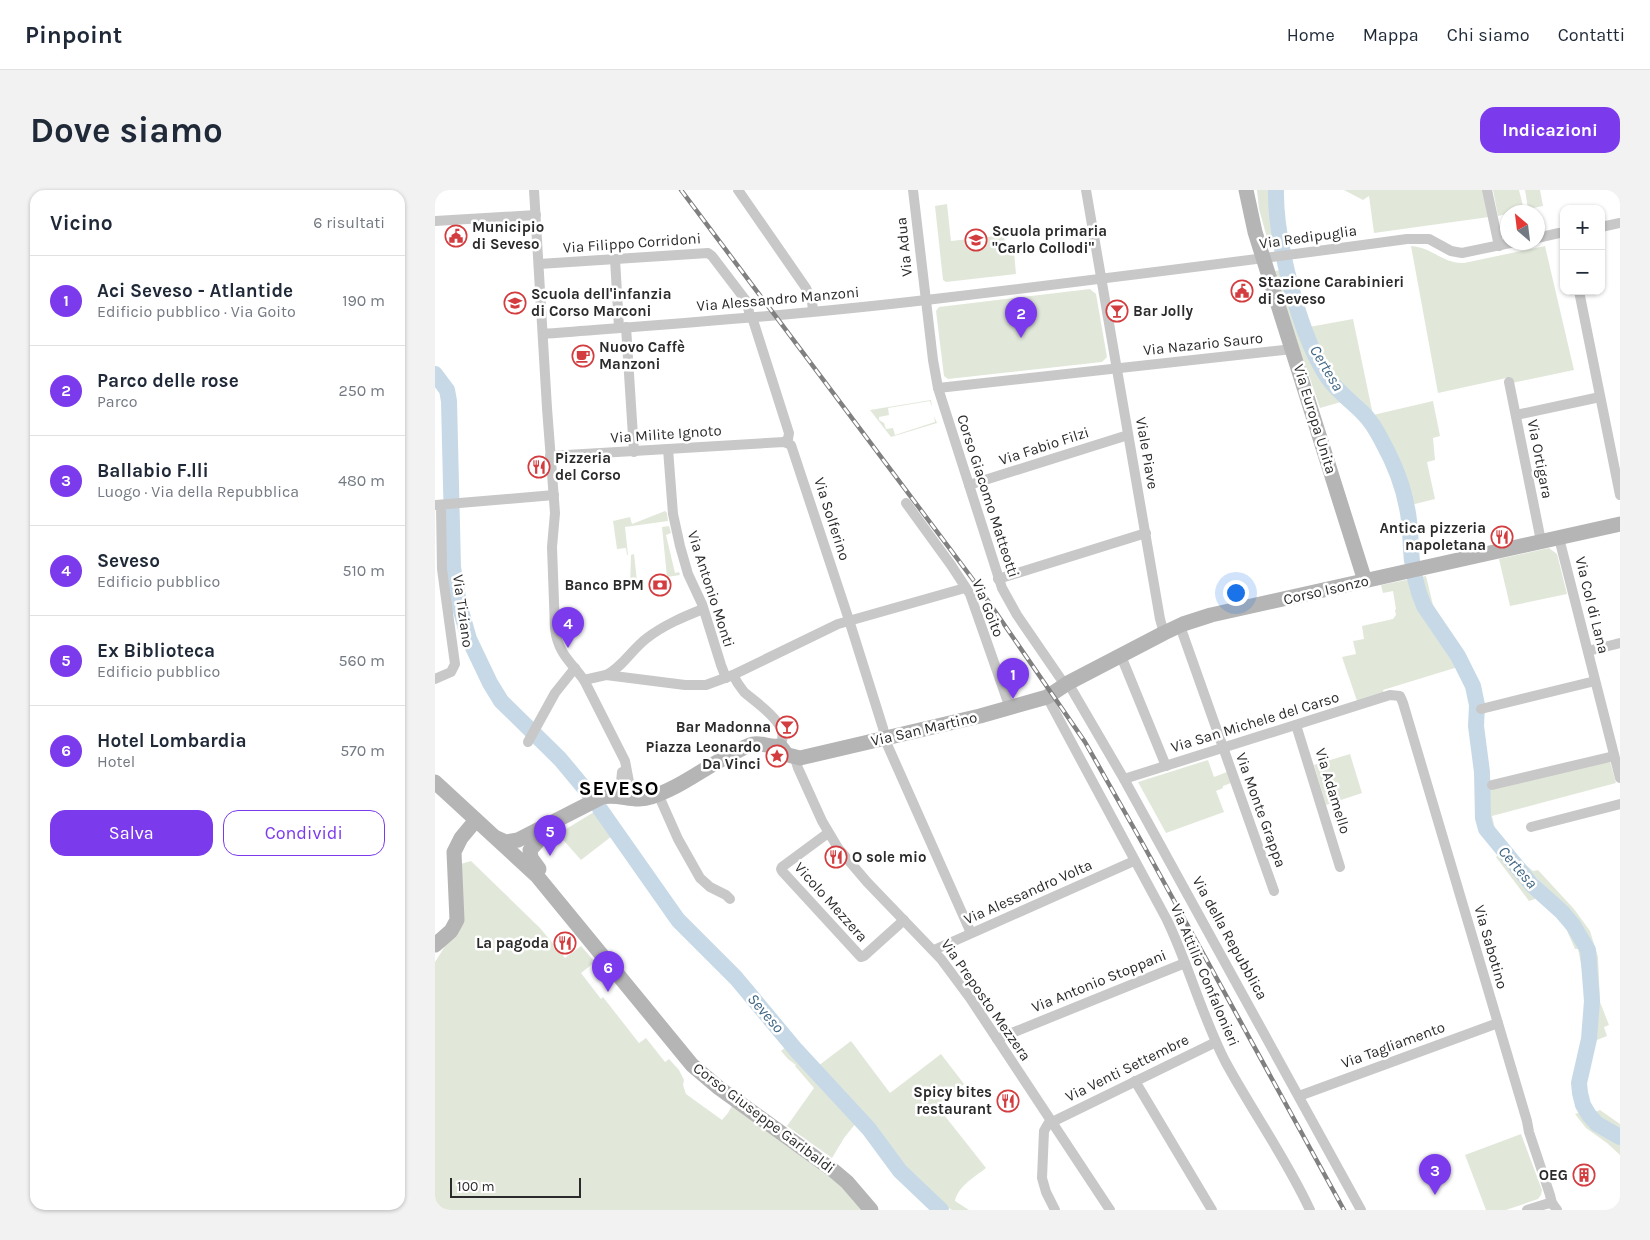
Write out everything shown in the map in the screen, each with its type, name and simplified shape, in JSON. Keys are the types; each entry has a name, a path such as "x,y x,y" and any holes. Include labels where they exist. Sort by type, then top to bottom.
{"street":[{"path":"534,190 555,513 552,547 556,639 561,652 584,680 623,756 625,772 631,792 630,796 621,797"},
{"path":"738,190 806,288 812,301 813,311"},
{"name":"Via Adua","path":"913,190 926,300"},
{"name":"Viale Piave","path":"1086,190 1160,619 1164,633"},
{"name":"Via Europa Unita","path":"1246,190 1252,220 1278,256 1293,349 1365,581"},
{"path":"1487,190 1499,246"},
{"path":"435,221 536,215"},
{"path":"1605,225 1620,223"},
{"path":"1545,237 1560,234"},
{"name":"Via Redipuglia","path":"926,300 1414,238 1429,240 1456,253 1467,253 1499,246"},
{"name":"Via Filippo Corridoni","path":"539,264 709,253 747,302 751,317"},
{"path":"615,259 635,452"},
{"path":"1580,295 1620,495"},
{"name":"Via Alessandro Manzoni","path":"543,334 926,300"},
{"name":"Corso Giacomo Matteotti","path":"926,300 938,388 998,579 1007,598 1066,684"},
{"path":"751,317 789,433 784,442"},
{"name":"Via Nazario Sauro","path":"938,388 1293,349"},
{"name":"Via Ortigara","path":"1509,382 1541,542"},
{"path":"1515,415 1600,397"},
{"name":"Via Fabio Filzi","path":"969,485 1128,435"},
{"name":"Via Milite Ignoto","path":"550,456 784,442"},
{"name":"Via Solferino","path":"784,442 793,448 885,738 971,934"},
{"name":"Via Antonio Monti","path":"668,449 674,521 688,574 703,608 721,665 744,691 758,702 780,726 783,738 781,743 785,754"},
{"path":"441,505 554,495"},
{"name":"Via Goito","path":"906,503 951,564 970,594 1010,708"},
{"name":"Via Tiziano","path":"435,679 451,672 455,664 442,569 441,505"},
{"name":"Corso Isonzo","path":"1047,697 1066,684 1164,633 1211,615 1620,524"},
{"path":"998,579 1146,533"},
{"name":"Via Col di Lana","path":"1559,538 1620,778"},
{"path":"605,675 692,686 706,685 730,676 827,628 849,620 965,588"},
{"path":"584,680 605,675 615,670 647,638 676,619 703,608"},
{"name":"Via Monte Grappa","path":"1180,626 1275,891"},
{"path":"1588,651 1620,643"},
{"path":"1121,656 1166,766"},
{"path":"528,742 555,693 575,668"},
{"path":"1481,709 1595,681"},
{"name":"Via della Repubblica","path":"1066,684 1124,779 1361,1210"},
{"name":"Via San Michele del Carso","path":"1124,779 1395,695"},
{"name":"Via Sabotino","path":"1395,695 1400,696 1403,702 1529,1132 1555,1207"},
{"name":"Via San Martino","path":"785,754 885,738 1010,708 1047,697"},
{"name":"Via Attilio Confalonieri","path":"1047,697 1167,920 1216,1042 1310,1210"},
{"name":"Via Adamello","path":"1296,725 1340,867"},
{"path":"515,855 513,845 526,844 608,795 621,797 653,796 717,761 753,744 762,744 785,754"},
{"name":"Via Preposto Mezzera","path":"785,754 828,833 847,859 934,950 970,998 1110,1210"},
{"path":"1492,785 1615,756"},
{"path":"625,772 638,796 653,796"},
{"path":"595,802 614,786 625,772"},
{"name":"Corso Giuseppe Garibaldi","path":"435,782 537,876 692,1065 719,1088 834,1171 847,1182 871,1210"},
{"path":"653,796 700,878 710,887 730,899"},
{"path":"1531,827 1620,804"},
{"path":"435,945 451,931 457,920 454,852 461,838 476,820"},
{"name":"Vicolo Mezzera","path":"828,833 782,867 782,871 861,957 904,920"},
{"path":"495,837 508,842 526,844"},
{"path":"526,844 531,858 562,898 569,915"},
{"name":"Via Alessandro Volta","path":"934,950 1134,861"},
{"name":"Via Antonio Stoppani","path":"997,1039 1185,963"},
{"name":"Via Tagliamento","path":"1299,1096 1498,1023"},
{"name":"Via Venti Settembre","path":"1051,1122 1216,1042"},
{"path":"1135,1081 1212,1210"},
{"path":"1051,1122 1043,1131 1042,1178 1046,1192 1055,1210"},
{"path":"1527,1210 1546,1204 1555,1207"}],"shaded area":[{"path":"1257,190 1271,190 1272,216 1279,246 1273,247 1269,245 1259,209"},
{"path":"1344,190 1483,190 1489,217 1374,233 1369,196 1363,200"},
{"path":"1493,190 1519,190 1523,205 1500,205 1500,216 1498,216"},
{"path":"1525,190 1540,190 1543,205 1527,205"},
{"path":"947,204 951,241 1004,235 1006,252 1014,252 1016,274 946,282 943,280 935,206"},
{"path":"1411,246 1425,249 1450,261 1464,263 1526,250 1545,250 1545,246 1574,370 1512,383 1511,377 1438,393"},
{"path":"1282,270 1304,339 1315,363 1341,402 1320,408 1306,367 1304,367 1274,271"},
{"path":"1090,289 1096,294 1107,357 1102,362 948,379 944,376 936,311 939,307"},
{"path":"1353,319 1373,415 1433,401 1440,436 1433,438 1435,460 1427,462 1435,499 1411,505 1391,450 1380,429 1371,417 1337,383 1315,347 1309,327"},
{"path":"931,400 932,407 930,401 888,408 889,415 879,417 879,420 884,423 886,429 893,428 895,435 935,422 934,416 937,423 891,437 870,410"},
{"path":"665,511 668,521 625,527 628,555 626,548 617,549 613,521 630,517 632,524"},
{"path":"669,526 671,533 666,535 675,573 679,572 680,575 667,577 662,527"},
{"path":"1549,548 1557,554 1567,594 1510,606 1499,559"},
{"path":"634,554 637,581 635,582 636,588 630,589 631,555"},
{"path":"1426,576 1433,605 1451,638 1429,602 1421,577"},
{"path":"1411,579 1417,599 1432,626 1462,669 1470,687 1473,700 1472,733 1480,778 1479,809 1485,834 1497,851 1489,843 1478,821 1477,766 1470,728 1470,705 1458,667 1383,690 1384,693 1357,701 1342,657 1356,654 1353,641 1364,639 1362,626 1393,619 1396,615 1393,591 1383,593 1381,585"},
{"path":"1350,754 1362,793 1326,805 1314,765"},
{"path":"1208,760 1214,777 1227,772 1231,783 1216,791 1224,812 1166,833 1138,782"},
{"path":"1610,761 1616,783 1492,816 1497,837 1493,831 1487,812 1486,783"},
{"path":"594,812 612,836 581,860 558,834"},
{"path":"1499,854 1538,898 1529,901 1496,857"},
{"path":"1513,854 1533,871 1538,870 1574,909 1590,931 1598,957 1600,1002 1609,1025 1604,1027 1607,1036 1592,1042 1596,1008 1593,955 1589,943 1571,913"},
{"path":"471,861 540,928 565,958 581,946 595,962 581,973 601,999 603,997 639,1043 646,1038 665,1062 669,1059 679,1070 684,1080 683,1085 686,1094 722,1120 733,1104 843,1186 866,1210 435,1210 435,962 447,943 457,865"},
{"path":"1568,925 1583,949 1585,984 1578,949 1575,949 1565,926"},
{"path":"851,1041 890,1093 941,1054 964,1084 937,1106 986,1168 967,1182 957,1196 955,1201 969,1210 952,1210 942,1204 906,1171 871,1124 818,1066"},
{"path":"786,1047 856,1123 832,1158 787,1126 814,1088 796,1065 781,1051"},
{"path":"1591,1107 1595,1112 1600,1110 1620,1124 1620,1131 1611,1128 1603,1122 1597,1115"},
{"path":"1581,1112 1594,1125 1620,1140 1620,1155 1586,1128 1575,1114"},
{"path":"1521,1134 1542,1190 1541,1195 1538,1199 1506,1210 1486,1210 1465,1155"}],"waterway":[{"name":"Certesa","path":"1276,190 1280,235 1299,314 1308,338 1328,378 1369,419 1390,457 1405,499 1409,521 1412,561"},
{"name":"Seveso","path":"435,374 447,390 449,401 453,567 459,604 469,639 490,683 501,701 560,759 590,795"},
{"name":"Certesa","path":"1415,578 1424,606 1458,656 1473,686 1477,705 1476,726 1482,772 1483,818 1486,829 1532,885 1562,912 1573,925 1588,950 1592,1001 1589,1039 1579,1083 1580,1093 1583,1105 1597,1124 1620,1137"},
{"name":"Seveso","path":"600,809 678,920 736,978 796,1050 869,1129 900,1171 941,1210"}],"railway":[{"path":"681,190 977,585 1085,742 1344,1210"}],"place":[{"name":"Municipio di Seveso","path":"456,236"},
{"name":"Scuola primaria \"Carlo Collodi\"","path":"976,240"},
{"name":"Stazione Carabinieri di Seveso","path":"1242,291"},
{"name":"Scuola dell'infanzia di Corso Marconi","path":"515,303"},
{"name":"Bar Jolly","path":"1117,311"},
{"name":"Parco delle rose","path":"1021,338"},
{"name":"Nuovo Caffè Manzoni","path":"583,356"},
{"name":"Pizzeria del Corso","path":"539,467"},
{"name":"Antica pizzeria napoletana","path":"1502,537"},
{"name":"Banco BPM","path":"660,585"},
{"name":"Seveso","path":"568,648"},
{"name":"Aci Seveso - Atlantide","path":"1013,699"},
{"name":"Bar Madonna","path":"787,727"},
{"name":"Piazza Leonardo Da Vinci","path":"777,756"},
{"name":"Ex Biblioteca","path":"550,856"},
{"name":"O sole mio","path":"836,857"},
{"name":"La pagoda","path":"565,943"},
{"name":"Hotel Lombardia","path":"608,992"},
{"name":"Spicy bites restaurant","path":"1008,1101"},
{"name":"OEG","path":"1584,1175"},
{"name":"Ballabio F.lli","path":"1435,1195"}],"district":[{"name":"SEVESO","path":"619,788"}]}
